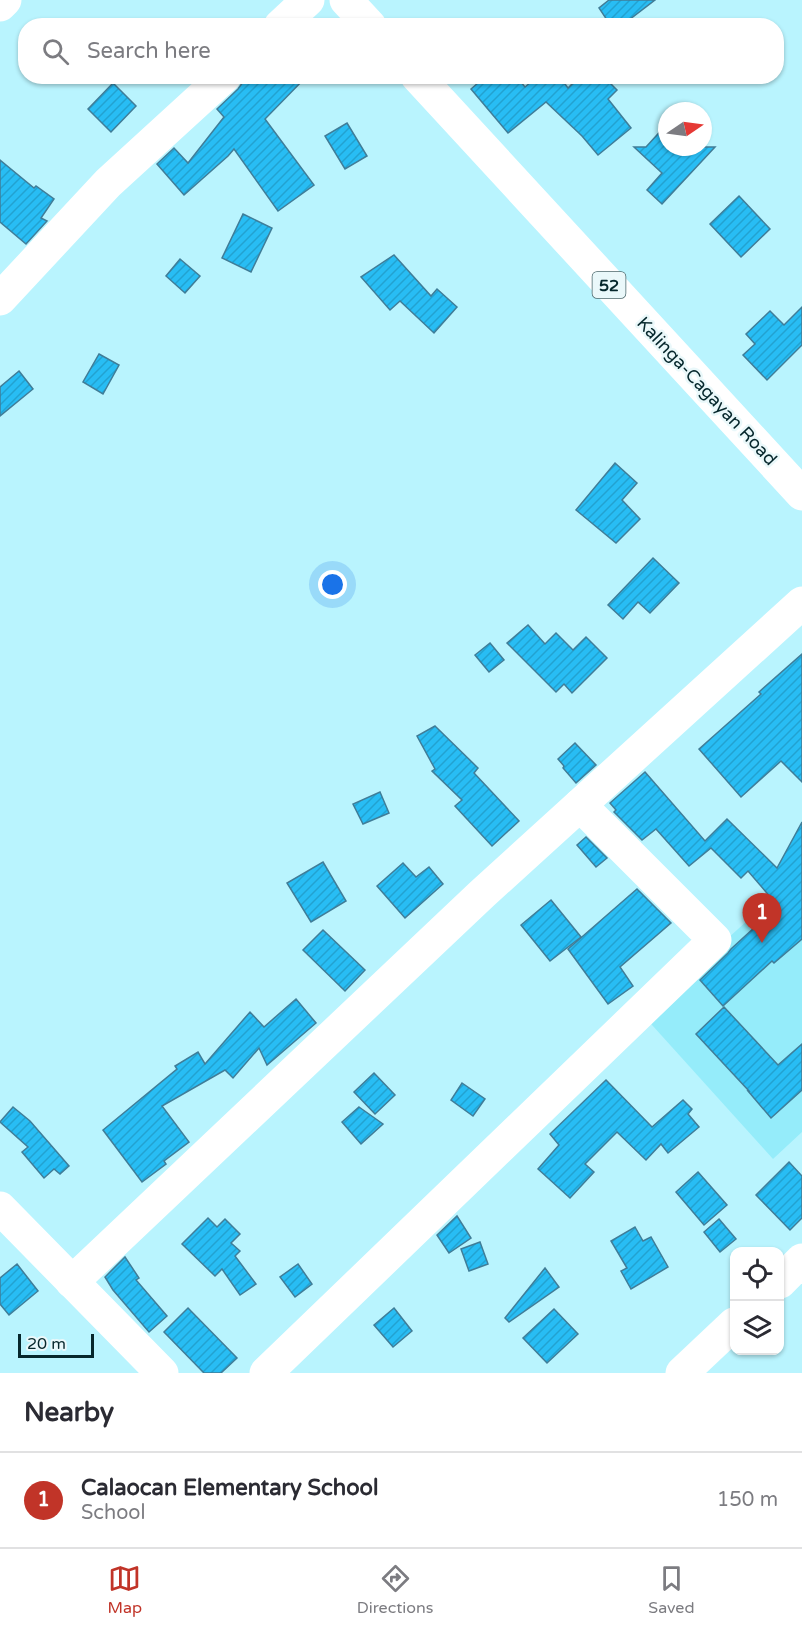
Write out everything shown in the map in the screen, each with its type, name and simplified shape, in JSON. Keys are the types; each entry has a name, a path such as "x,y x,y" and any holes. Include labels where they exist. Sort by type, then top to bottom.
{"main road":[{"path":"0,5 5,0"},
{"path":"289,18 308,0"},
{"path":"346,0 363,18"},
{"path":"0,299 108,183 216,84"},
{"name":"Kalinga-Cagayan Road","path":"424,84 802,494"},
{"path":"72,1282 482,894 802,603"},
{"path":"266,1373 715,940 580,805"},
{"path":"0,1208 162,1373"},
{"path":"784,1278 802,1260"},
{"path":"682,1373 730,1329"}],"shaded area":[{"path":"802,871 802,1132 773,1159 643,1015"}],"building":[{"path":"609,0 655,0 631,18 606,18 599,8"},
{"path":"112,84 136,106 111,132 88,109"},
{"path":"242,84 299,84 265,119 314,185 278,211 234,149 184,195 157,164 174,148 188,163 224,117 217,109"},
{"path":"477,84 523,84 525,87 529,84 565,84 568,88 572,84 611,84 617,90 608,99 631,128 598,155 582,136 546,102 508,133 471,89"},
{"path":"347,123 367,156 345,169 325,136"},
{"path":"658,134 658,156 707,156 662,204 647,190 662,173 634,147 646,147"},
{"path":"0,160 34,188 36,186 54,199 41,218 47,221 26,244 0,222"},
{"path":"739,196 770,229 741,257 710,224"},
{"path":"243,214 272,228 251,272 222,258"},
{"path":"394,255 431,296 437,289 457,307 434,333 400,301 390,310 361,277"},
{"path":"180,259 200,276 185,293 166,276"},
{"path":"802,307 802,345 767,380 743,355 755,344 746,334 770,311 784,325"},
{"path":"99,354 119,365 103,394 83,382"},
{"path":"19,371 33,389 0,416 0,387"},
{"path":"615,463 637,483 622,500 640,519 616,543 576,510"},
{"path":"653,558 679,583 650,613 638,602 623,619 608,605"},
{"path":"528,625 545,644 556,633 573,650 586,637 607,658 572,693 564,684 556,692 507,643"},
{"path":"490,643 504,660 489,672 475,655"},
{"path":"802,654 802,782 781,761 741,797 699,749"},
{"path":"435,726 478,768 474,773 519,821 492,846 455,806 462,800 432,771 435,769 417,736"},
{"path":"575,743 596,765 576,783 558,759"},
{"path":"645,772 705,841 727,819 777,868 802,822 802,939 774,963 772,961 723,1006 700,980 778,906 748,871 741,878 711,848 689,866 656,829 642,840 614,812 616,810 610,803"},
{"path":"380,792 389,813 363,824 353,804"},
{"path":"586,837 607,858 596,867 577,845"},
{"path":"323,862 346,901 311,922 287,883"},
{"path":"403,863 416,877 429,867 443,884 405,918 377,886"},
{"path":"637,889 671,923 620,967 633,986 608,1004 568,949"},
{"path":"551,900 581,937 550,961 521,925"},
{"path":"323,930 365,970 345,991 303,950"},
{"path":"296,999 316,1023 267,1065 259,1048 233,1078 225,1070 162,1106 189,1142 164,1161 166,1164 142,1182 103,1130 177,1069 175,1066 198,1052 205,1064 250,1012 264,1027"},
{"path":"724,1007 778,1065 802,1044 802,1090 771,1118 696,1034"},
{"path":"374,1073 395,1095 375,1114 354,1092"},
{"path":"606,1080 652,1127 683,1100 692,1109 688,1114 699,1127 668,1153 661,1144 646,1160 617,1132 585,1164 594,1172 570,1198 538,1169 559,1145 550,1134"},
{"path":"462,1083 485,1099 473,1116 451,1100"},
{"path":"13,1107 30,1121 69,1166 60,1174 54,1169 44,1178 22,1152 28,1147 0,1122"},
{"path":"359,1107 383,1124 361,1144 342,1122"},
{"path":"789,1162 802,1176 802,1218 790,1230 756,1195"},
{"path":"698,1172 727,1205 704,1225 676,1192"},
{"path":"457,1216 471,1238 449,1253 437,1235"},
{"path":"208,1218 217,1227 225,1219 240,1234 231,1243 240,1251 235,1256 256,1284 240,1295 222,1269 215,1276 182,1244"},
{"path":"719,1219 736,1239 720,1252 704,1232"},
{"path":"635,1227 643,1241 651,1237 668,1267 631,1289 621,1271 627,1268 611,1241"},
{"path":"480,1242 488,1264 469,1271 461,1249"},
{"path":"125,1257 139,1278 136,1280 167,1316 149,1332 113,1290 105,1277"},
{"path":"17,1264 38,1291 9,1315 0,1304 0,1278"},
{"path":"298,1264 312,1284 295,1297 280,1277"},
{"path":"545,1268 559,1287 509,1322 505,1318"},
{"path":"188,1308 237,1358 221,1373 204,1373 164,1332"},
{"path":"394,1308 412,1331 393,1347 374,1325"},
{"path":"554,1309 578,1334 547,1363 523,1338"}],"place":[{"name":"Calaocan Elementary School","path":"762,943"}]}
